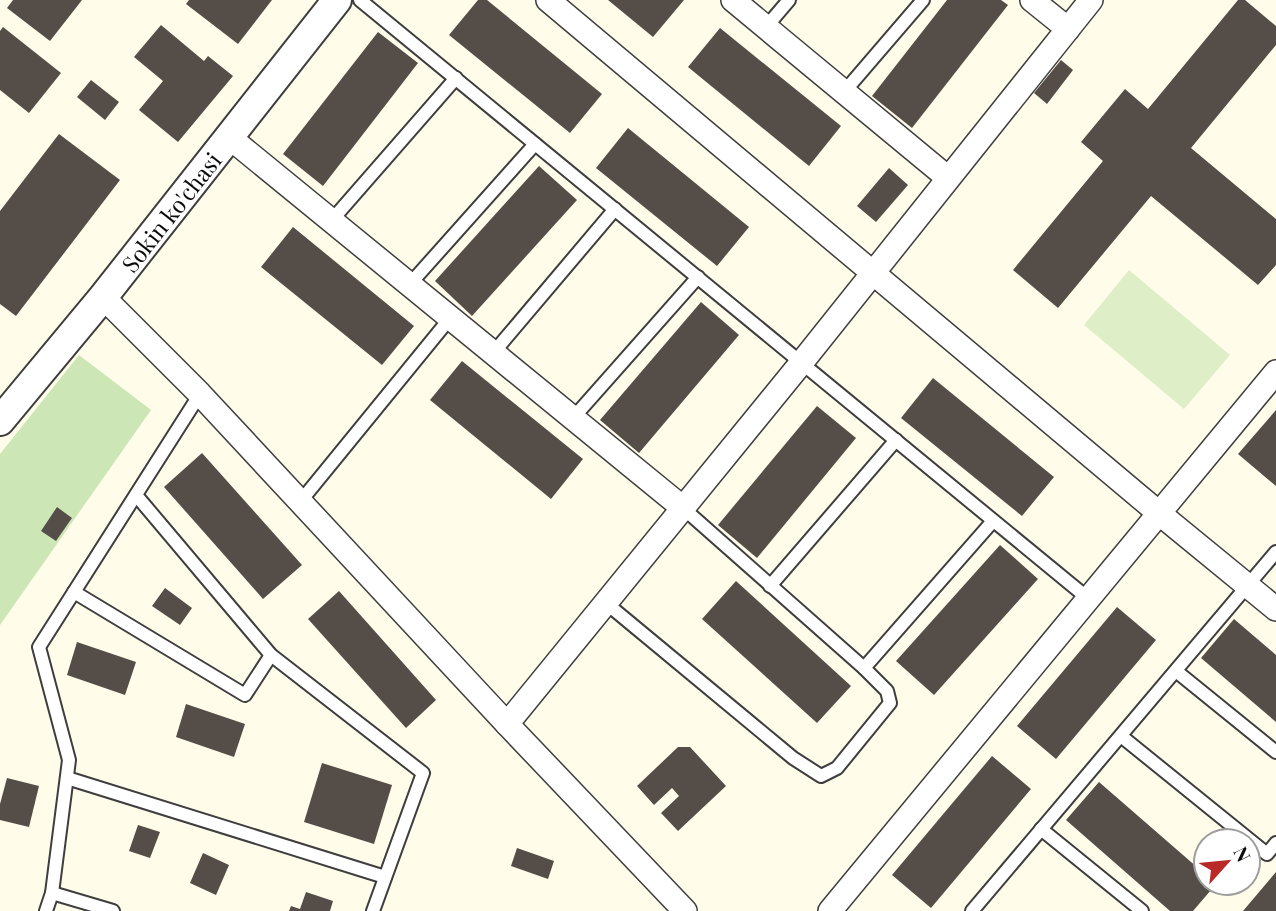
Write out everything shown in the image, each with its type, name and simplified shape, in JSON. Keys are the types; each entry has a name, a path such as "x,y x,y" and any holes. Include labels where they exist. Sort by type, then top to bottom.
{"street":[{"name":"Sokin ko'chasi","path":"0,421 103,297 337,0"},
{"path":"548,0 1160,514 1276,608"},
{"path":"733,0 948,178"},
{"path":"1032,0 1068,29"},
{"path":"507,724 802,362 1091,0"},
{"path":"229,137 682,508"},
{"path":"103,297 200,394 679,909"},
{"path":"830,911 1276,372"}],"lane":[{"path":"360,0 1090,600"},
{"path":"766,27 789,0"},
{"path":"844,92 923,0"},
{"path":"332,220 456,78"},
{"path":"410,284 535,144"},
{"path":"494,352 615,209"},
{"path":"574,417 698,277"},
{"path":"300,502 451,317"},
{"path":"46,911 52,892 69,760 39,647 200,394"},
{"path":"771,586 896,440"},
{"path":"136,495 271,655 423,773 373,911"},
{"path":"606,603 793,758 821,776 837,768 890,704 887,691 864,668 682,508"},
{"path":"864,668 993,520"},
{"path":"972,911 1276,552"},
{"path":"74,592 245,695 271,655"},
{"path":"1176,671 1276,752"},
{"path":"1121,736 1267,854 1276,843"},
{"path":"66,778 385,877"},
{"path":"1041,829 1142,911"},
{"path":"52,892 113,911"}],"green space":[{"path":"1129,270 1230,355 1184,409 1084,325"},
{"path":"79,355 151,410 0,625 0,454"}],"building":[{"path":"13,0 82,0 50,41 7,8"},
{"path":"189,0 272,0 238,44 186,4"},
{"path":"478,0 487,0 602,94 570,133 449,35"},
{"path":"608,0 684,0 653,37"},
{"path":"947,0 1001,0 1008,5 912,128 872,96"},
{"path":"1238,0 1245,0 1276,26 1276,45 1191,148 1276,219 1276,265 1258,285 1151,196 1058,308 1013,270 1103,161 1081,142 1125,89 1148,109"},
{"path":"161,25 204,61 208,56 233,76 178,142 139,110 163,81 134,57"},
{"path":"3,27 61,73 29,113 0,90 0,31"},
{"path":"720,28 841,126 809,166 688,67"},
{"path":"378,32 418,63 323,186 283,154"},
{"path":"1061,60 1073,70 1047,104 1034,93"},
{"path":"91,80 119,102 105,120 77,97"},
{"path":"628,128 749,227 717,266 596,168"},
{"path":"59,134 120,180 16,316 0,304 0,211"},
{"path":"539,166 577,200 472,316 435,281"},
{"path":"889,168 908,185 876,222 857,206"},
{"path":"293,227 414,326 382,365 261,267"},
{"path":"701,302 739,335 639,453 600,420"},
{"path":"462,361 583,459 551,499 430,400"},
{"path":"933,378 1054,477 1022,516 901,418"},
{"path":"817,406 856,438 757,558 718,525"},
{"path":"1276,410 1276,486 1238,454"},
{"path":"202,453 302,565 263,599 164,487"},
{"path":"57,507 72,518 56,541 41,531"},
{"path":"1000,545 1038,579 934,695 896,661"},
{"path":"736,581 851,686 817,723 702,619"},
{"path":"165,588 192,608 180,625 152,606"},
{"path":"339,591 436,700 406,728 308,619"},
{"path":"1117,607 1156,640 1056,759 1017,726"},
{"path":"1234,619 1276,655 1276,722 1201,658"},
{"path":"77,642 136,662 125,695 67,675"},
{"path":"186,704 245,724 234,757 176,737"},
{"path":"678,747 690,747 726,786 678,831 661,813 679,796 672,788 654,805 637,786"},
{"path":"992,756 1031,789 931,908 892,875"},
{"path":"322,763 392,785 374,844 304,822"},
{"path":"7,778 39,786 29,827 0,820 0,804"},
{"path":"1099,782 1192,863 1192,897 1205,897 1193,911 1170,911 1066,820"},
{"path":"138,825 160,832 150,858 129,851"},
{"path":"517,848 554,861 548,879 511,866"},
{"path":"203,853 229,865 216,895 190,883"},
{"path":"1276,872 1276,911 1243,911 1255,897 1262,897 1262,889"},
{"path":"306,892 333,901 330,911 289,911 291,906 300,909"}]}
